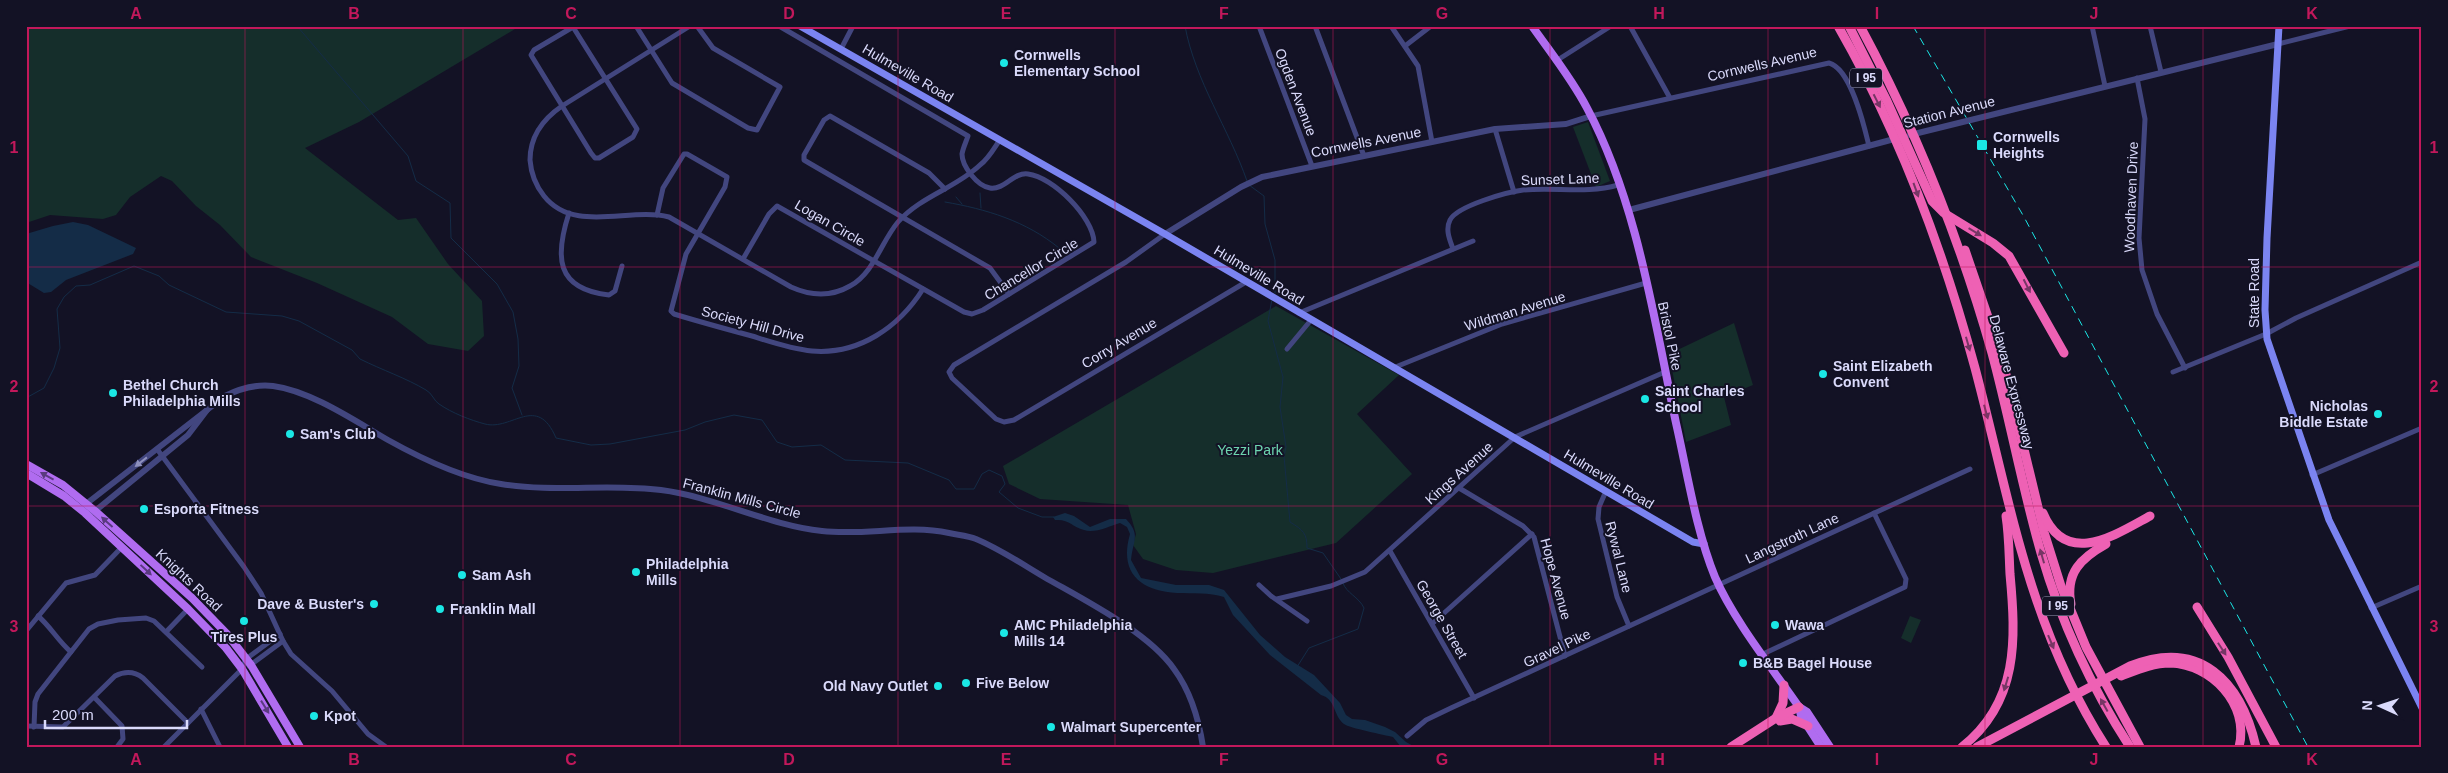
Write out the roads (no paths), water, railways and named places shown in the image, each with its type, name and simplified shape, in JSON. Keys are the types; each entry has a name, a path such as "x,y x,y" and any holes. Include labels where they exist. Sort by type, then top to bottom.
{"highway":[{"name":"I 95","path":"1838,26 1895,128 1898,145 1916,188 1960,317 1989,424 2025,571 2043,624 2075,696 2106,747"},
{"path":"1849,26 1895,128 1926,191 1935,205 1949,216 1999,246 2016,265 2049,330 2064,353"},
{"name":"Delaware Expressway","path":"1860,26 1917,143 1965,267 1987,338 2036,537 2056,600 2088,674 2130,747"},
{"path":"1936,190 1953,218 1987,312 2006,374 2050,554 2077,628 2110,695 2140,747"},
{"path":"2026,453 2045,518 2053,530 2065,538 2078,543 2096,543 2151,518 2090,553 2077,565 2071,578 2069,592 2077,628"},
{"path":"1962,747 1986,723 1994,711 2005,690 2011,663 2012,588 2006,520 1997,461"},
{"path":"2197,607 2228,657 2276,747"},
{"path":"1977,747 2143,661 2160,657 2178,657 2202,664 2218,673 2236,693 2248,719 2256,747"},
{"path":"2113,677 2142,668 2165,664 2186,665 2205,673 2222,686 2235,706 2241,726 2239,747"},
{"path":"1740,747 1778,719 1783,703 1784,685"},
{"path":"1731,747 1799,706"},
{"path":"1988,747 2058,706"},
{"path":"1778,719 1792,719 1808,726"}],"main road":[{"name":"Hulmeville Road","path":"800,26 1165,234 1693,542 1704,544"},
{"name":"Bristol Pike","path":"1532,26 1591,116 1629,210 1704,544 1718,584 1784,685 1799,706 1807,712 1830,747"},
{"name":"State Road","path":"2279,26 2267,238 2266,334 2312,475 2329,520 2422,708"},
{"name":"Knights Road","path":"26,464 63,485 95,511 191,598 227,634 248,662 300,747"},
{"name":"Knights Road","path":"26,474 64,496 85,513 186,607 226,648 242,669 288,747"},
{"path":"186,607 191,598"},
{"name":"Bristol Pike","path":"1799,706 1801,716 1821,747"}],"street":[{"path":"636,26 669,80 748,128 757,130 780,87 713,48 697,26"},
{"path":"690,26 562,106 547,118 540,127 533,142 530,161 534,178 549,202 569,213 595,217 657,215 669,217 792,287 807,293 823,294 837,292 854,284 865,274 903,217 917,205 971,173 984,161 999,141"},
{"path":"779,26 968,136 962,156 971,173"},
{"path":"841,49 853,26"},
{"name":"Ogden Avenue","path":"1259,26 1312,166"},
{"path":"1316,26 1364,156"},
{"path":"1391,26 1418,66 1432,142"},
{"path":"1405,46 1431,26"},
{"path":"1556,61 1611,26"},
{"path":"1630,26 1670,98"},
{"path":"2092,26 2105,86"},
{"path":"2150,26 2161,72"},
{"path":"2278,44 2350,26"},
{"path":"567,28 574,28 637,128 632,137 597,159 562,106 531,53 567,28"},
{"name":"Station Avenue","path":"1629,210 1869,146 2278,44"},
{"name":"Cornwells Avenue","path":"1004,422 980,406 957,384 949,372 954,365 1126,262 1165,234 1248,183 1271,174 1495,129 1566,124 1591,116 1829,63 1837,66 1843,73 1854,96 1869,146"},
{"name":"Woodhaven Drive","path":"2137,78 2145,119 2139,238 2142,270 2156,314 2185,368"},
{"path":"945,189 929,172 827,116 806,150 804,160 990,268 1009,294"},
{"path":"1495,129 1514,192"},
{"path":"657,215 663,188 682,158 687,154 728,179 698,233"},
{"name":"Chancellor Circle","path":"874,261 964,312 972,314 984,310 1091,246 1094,242 1094,236 1069,198 1038,177 1023,174 1002,186 990,188 980,184 971,173"},
{"name":"Sunset Lane","path":"1453,250 1448,228 1450,220 1467,207 1514,192 1597,190 1618,184"},
{"name":"Logan Circle","path":"743,259 769,214 777,206 874,261"},
{"path":"569,213 562,238 560,257 563,270 570,281 581,288 609,295 615,291 622,266"},
{"name":"Society Hill Drive","path":"698,233 682,265 671,306 672,313 781,344 817,351 839,349 862,343 884,331 900,319 923,289"},
{"path":"1298,313 1473,241"},
{"path":"2173,372 2266,334 2304,314 2422,262"},
{"name":"Corry Avenue","path":"1004,422 1022,416 1246,282"},
{"name":"Wildman Avenue","path":"1393,368 1502,324 1646,283"},
{"path":"1287,349 1310,320"},
{"name":"Kings Avenue","path":"1277,599 1338,584 1368,570 1515,437 1665,372"},
{"name":"Franklin Mills Circle","path":"86,504 207,410 234,392 249,387 273,386 337,409 427,460 472,477 498,484 577,490 623,488 663,490 744,510 793,526 820,531 843,533 923,530 973,538 1068,590 1131,630 1161,654 1174,669 1190,699 1200,726 1203,747"},
{"name":"Franklin Mills Circle","path":"85,513 95,511 188,435 207,410"},
{"path":"2312,475 2422,428"},
{"path":"157,449 261,593 291,654 332,691 368,734 386,747"},
{"path":"1763,654 1904,588 1906,579 1874,513 1970,469"},
{"name":"Hope Avenue","path":"1459,488 1524,526 1532,534 1538,546 1565,656"},
{"name":"Rywal Lane","path":"1606,491 1599,507 1598,519 1617,597 1629,626"},
{"path":"85,513 86,504"},
{"name":"Langstroth Lane","path":"1718,584 1874,513"},
{"path":"1433,624 1532,534"},
{"path":"26,631 66,583 95,575 122,547"},
{"name":"George Street","path":"1390,551 1474,698"},
{"name":"Gravel Pike","path":"1407,736 1426,720 1718,584"},
{"path":"1259,585 1307,621"},
{"path":"2371,608 2422,586"},
{"path":"166,632 186,607"},
{"path":"38,616 50,626 58,641 71,652"},
{"path":"34,727 37,697 89,629 98,624 146,618 154,620 202,667"},
{"path":"164,747 248,662 280,634"},
{"path":"248,662 283,641"},
{"path":"26,726 63,727 115,676 122,672 137,674 188,723"},
{"path":"94,698 122,726 123,739 117,747"},
{"path":"201,710 220,747"}],"water":[{"path":"73,222 88,225 136,248 133,254 66,280 51,292 44,293 26,282 26,234"},
{"path":"1065,513 1074,516 1090,527 1110,519 1126,519 1135,534 1131,560 1141,578 1176,585 1209,585 1224,590 1260,635 1285,657 1314,675 1340,703 1346,715 1352,719 1365,720 1385,727 1415,747 1401,747 1393,737 1347,726 1340,721 1329,700 1270,655 1233,615 1224,597 1164,591 1152,588 1135,577 1127,559 1130,534 1127,527 1120,523 1088,531 1068,522 1055,520 1053,517"}],"waterway":[{"path":"297,26 408,156 416,181 450,203 451,238 497,284 513,312 518,339 519,366 512,388 522,415"},
{"path":"1185,26 1196,66 1247,181"},
{"path":"1249,185 1264,196 1265,224 1275,260 1275,293"},
{"path":"980,193 981,208"},
{"path":"956,197 962,204"},
{"path":"945,202 975,208 1019,223 1059,248"},
{"path":"26,398 44,388 54,368 60,348 57,309 64,297 76,286 90,285 134,266 159,276 169,285 226,312 282,316 299,321 352,350 360,359 426,390 437,403 467,418 485,424 495,425 532,416 541,418 549,425 556,438 591,445 610,444 685,430 705,422 734,415 762,420 777,442 792,447 821,445 845,460 908,463 949,480 956,489 974,489 982,474 989,470 1002,476 1005,484 999,492 1018,508 1042,517 1054,517"},
{"path":"1272,299 1268,321 1283,377 1280,407 1286,447 1284,456 1290,522 1303,532 1307,548 1323,553 1341,579"},
{"path":"1297,667 1309,648 1358,629 1364,608 1343,583"}],"railway":[{"path":"1913,26 2024,217 2308,747"}],"place":[{"name":"Cornwells Elementary School","path":"1004,63"},
{"name":"Cornwells Heights","path":"1982,145"},
{"name":"Saint Elizabeth Convent","path":"1823,374"},
{"name":"Bethel Church Philadelphia Mills","path":"113,393"},
{"name":"Saint Charles School","path":"1645,399"},
{"name":"Nicholas Biddle Estate","path":"2378,414"},
{"name":"Sam's Club","path":"290,434"},
{"name":"Esporta Fitness","path":"144,509"},
{"name":"Philadelphia Mills","path":"636,572"},
{"name":"Sam Ash","path":"462,575"},
{"name":"Dave & Buster's","path":"374,604"},
{"name":"Franklin Mall","path":"440,609"},
{"name":"Tires Plus","path":"244,621"},
{"name":"Wawa","path":"1775,625"},
{"name":"AMC Philadelphia Mills 14","path":"1004,633"},
{"name":"B&B Bagel House","path":"1743,663"},
{"name":"Five Below","path":"966,683"},
{"name":"Old Navy Outlet","path":"938,686"},
{"name":"Kpot","path":"314,716"},
{"name":"Walmart Supercenter","path":"1051,727"}],"park label":[{"name":"Yezzi Park","path":"1250,450"}]}
